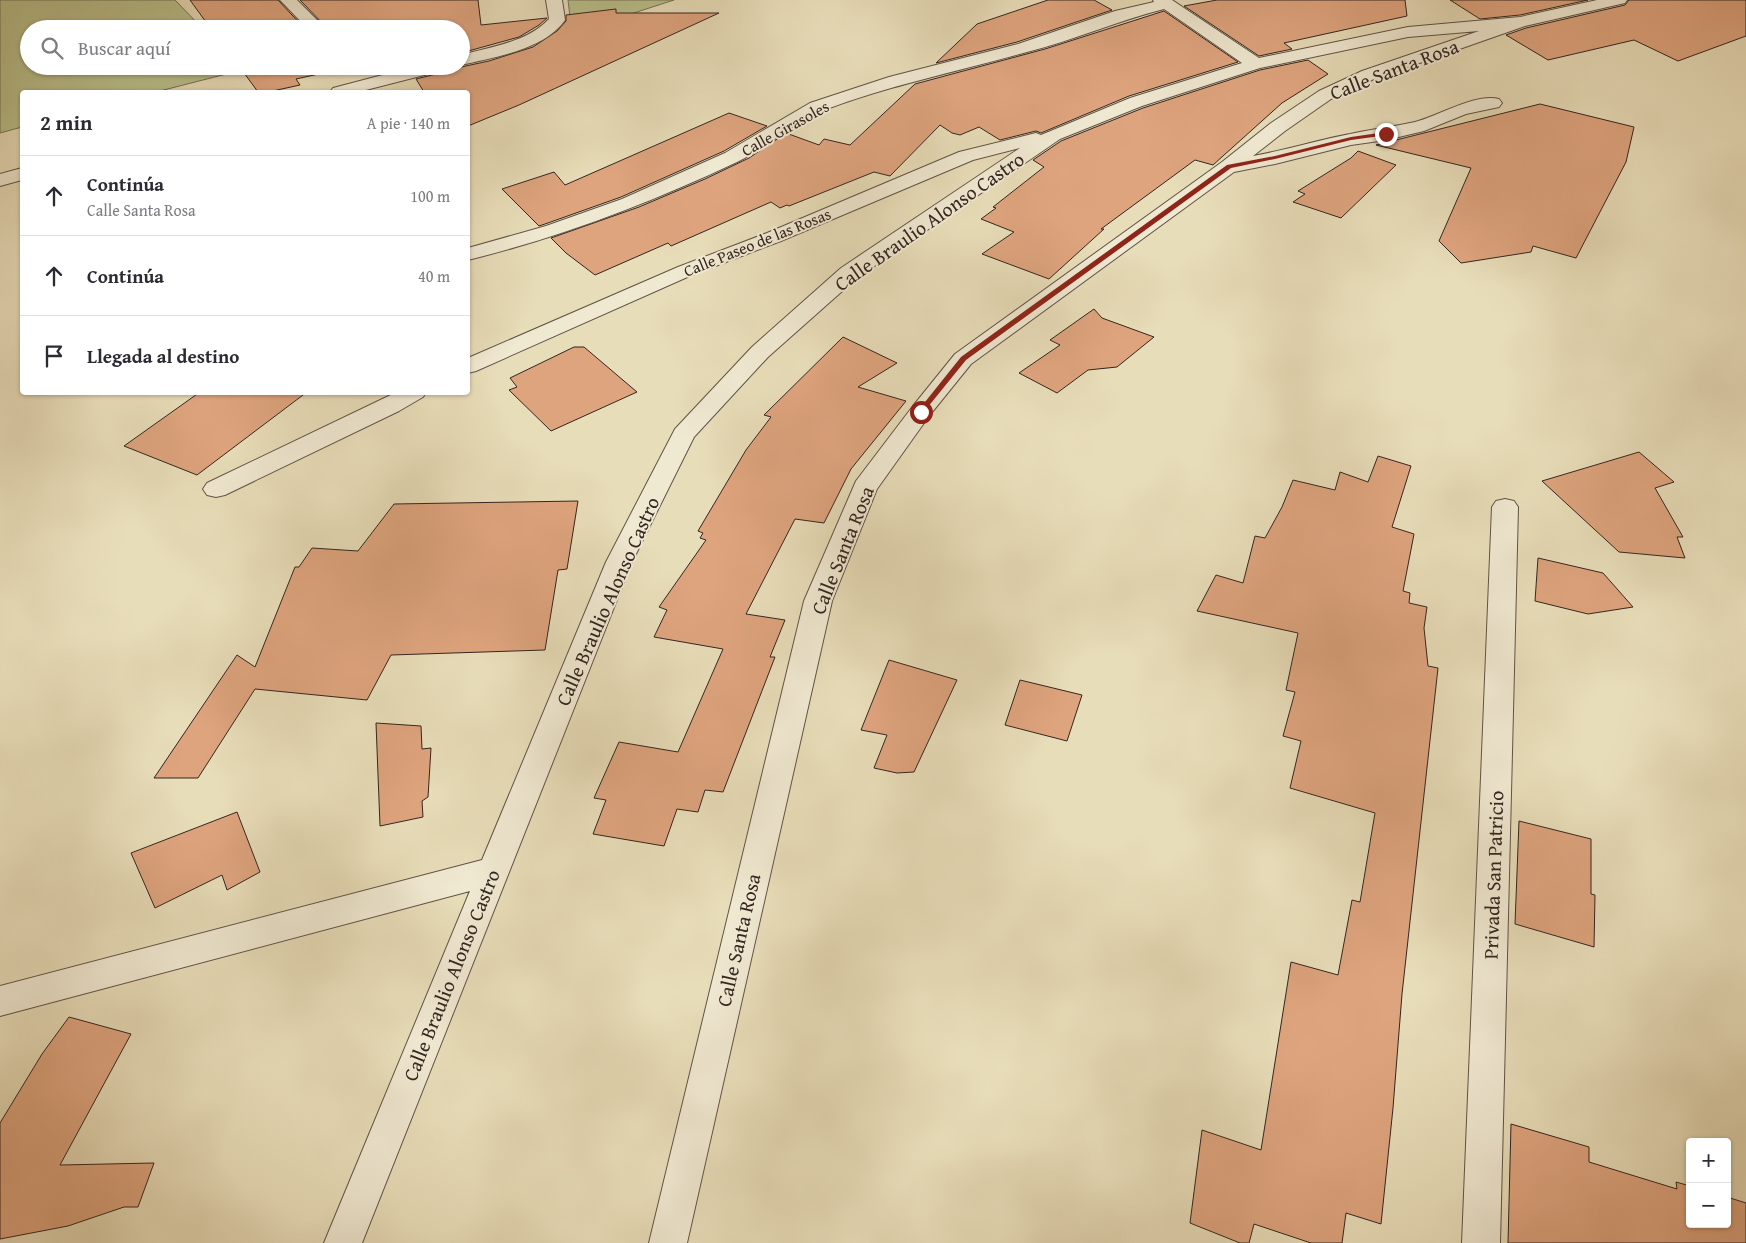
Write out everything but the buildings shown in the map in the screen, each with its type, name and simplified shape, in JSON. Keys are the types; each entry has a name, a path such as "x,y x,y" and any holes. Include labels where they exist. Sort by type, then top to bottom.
{"street":[{"path":"288,0 309,20"},
{"path":"470,58 516,45 546,32 557,20 554,0"},
{"name":"Calle Santa Rosa","path":"668,1243 818,601 865,487 921,412 963,359 1229,166 1278,126 1325,95 1368,75 1520,22 1619,0"},
{"path":"1163,2 1256,64"},
{"name":"Calle Girasoles","path":"470,253 553,230 628,203 732,158 816,108 895,81 1024,48 1121,14 1163,2"},
{"name":"Calle Braulio Alonso Castro","path":"343,1243 619,562 684,434 760,352 849,272 1053,135 1136,102 1256,64 1408,32 1520,22"},
{"path":"368,75 376,83"},
{"path":"347,90 405,75"},
{"path":"1229,166 1275,158 1351,138 1386,134 1424,125 1460,110 1493,103"},
{"name":"Calle Paseo de las Rosas","path":"470,365 685,270 774,237 966,156 1053,135"},
{"path":"0,180 20,175"},
{"path":"216,489 391,406 410,395"},
{"name":"Privada San Patricio","path":"1481,1243 1504,508"},
{"path":"0,1001 493,871"}],"green space":[{"path":"0,0 175,0 194,20 20,20 20,75 222,75 164,90 20,90 20,128 0,133"},
{"path":"568,0 674,0 572,33"}],"route":[{"path":"921,412 963,359 1229,166 1275,158 1351,138 1386,134"}]}
